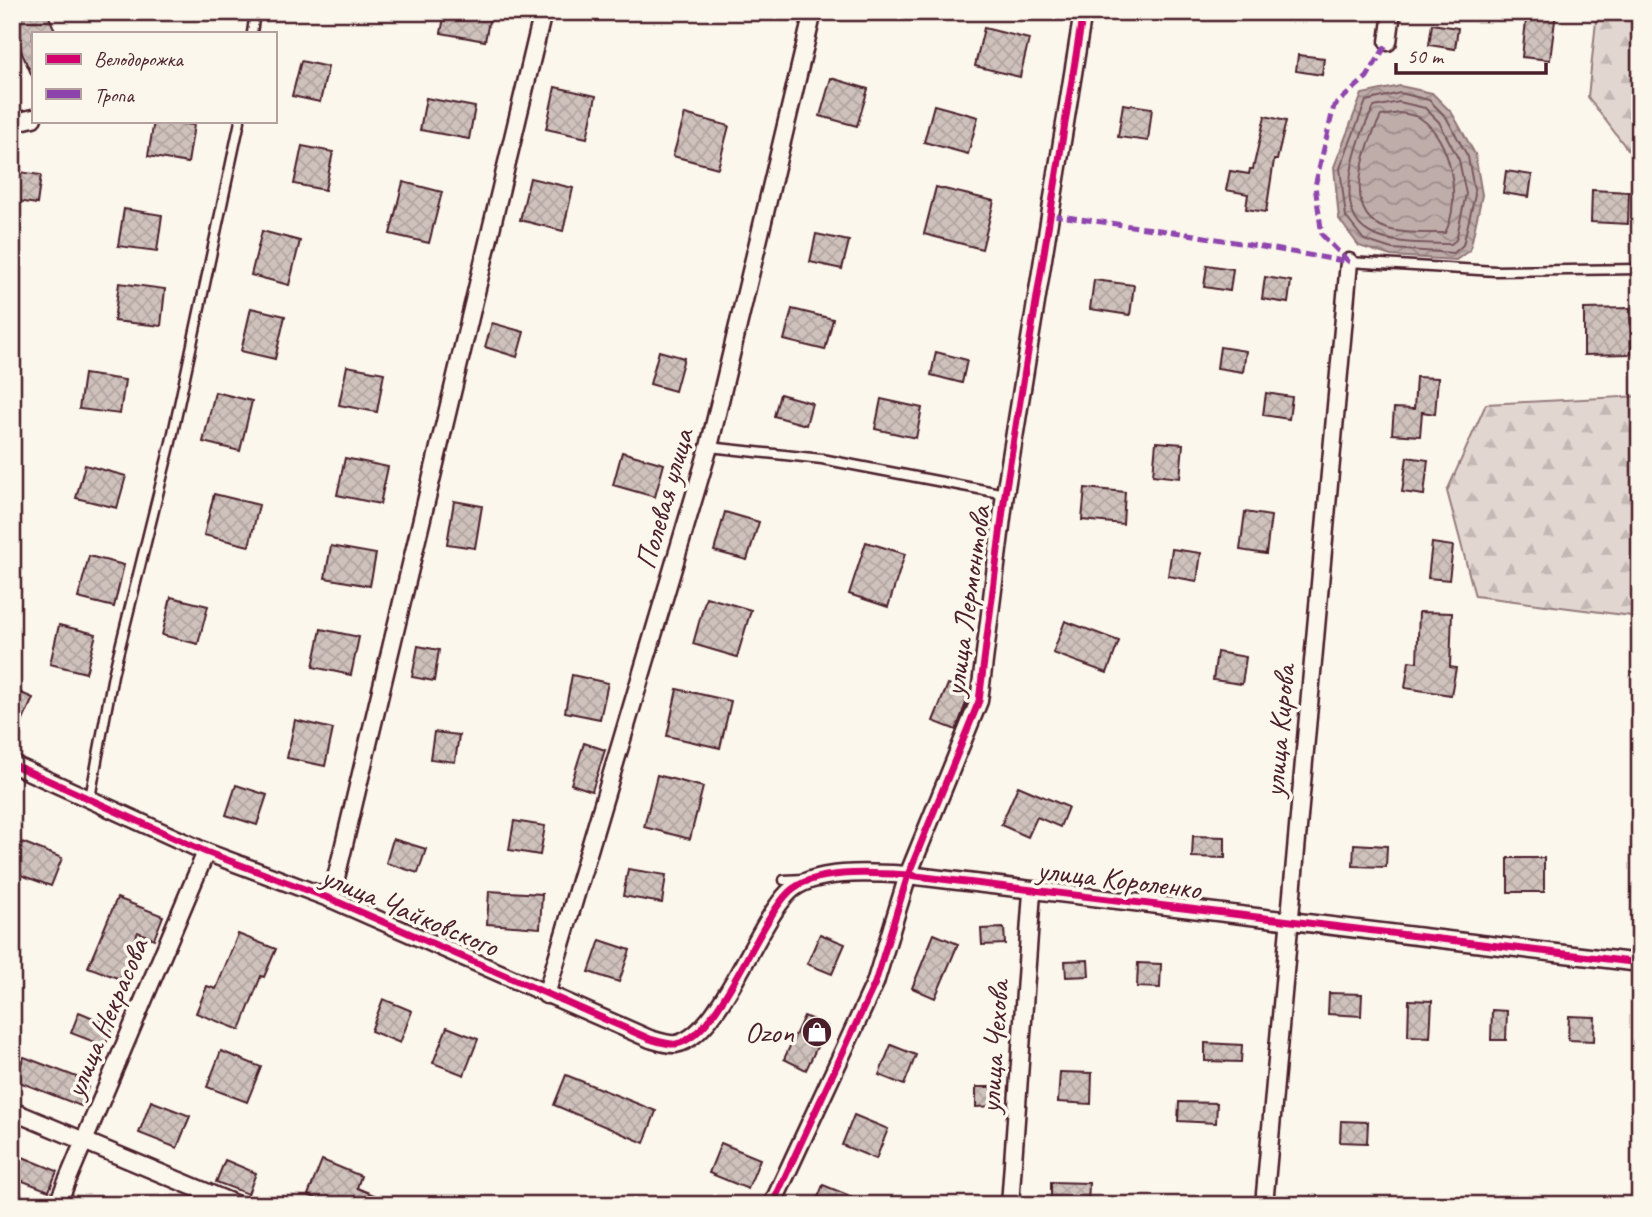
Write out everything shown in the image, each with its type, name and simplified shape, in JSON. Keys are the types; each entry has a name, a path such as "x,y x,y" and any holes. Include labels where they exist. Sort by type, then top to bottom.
{"street":[{"path":"331,899 543,12"},
{"name":"Полевая улица","path":"546,995 709,447 813,12"},
{"name":"улица Лермонтова","path":"772,1205 875,983 908,875 979,701 1005,494 1083,12"},
{"path":"1388,42 1392,12"},
{"path":"12,123 32,118"},
{"name":"улица Кирова","path":"1264,1205 1349,262"},
{"name":"улица Чайковского","path":"12,764 206,852 331,899 650,1039 676,1044"},
{"name":"улица Некрасова","path":"57,1205 206,852"},
{"name":"улица Короленко","path":"676,1044 705,1028 754,941 790,891 824,876 860,872 908,875 1640,963"},
{"name":"улица Чехова","path":"1010,1205 1032,892"},
{"path":"12,1111 237,1205"}],"lane":[{"path":"252,32 255,12"},
{"path":"90,798 113,675 171,442 240,122"},
{"path":"1349,262 1495,271 1640,269"},
{"path":"709,447 822,459 1005,494"},
{"path":"784,880 824,876"}],"green space":[{"path":"1597,12 1640,12 1640,166 1588,97"},
{"path":"1640,396 1640,617 1475,596 1447,491 1486,404"}],"water":[{"path":"1400,86 1432,93 1452,113 1475,154 1482,195 1470,250 1456,260 1391,256 1359,246 1339,219 1334,167 1362,94"}],"building":[{"path":"32,12 47,12 56,32 32,32 32,76 12,31 12,21"},
{"path":"445,12 490,16 485,41 441,33"},
{"path":"1527,12 1556,12 1550,60 1522,57"},
{"path":"1432,24 1458,28 1455,49 1429,45"},
{"path":"984,28 1029,39 1020,77 975,66"},
{"path":"1298,55 1324,58 1322,75 1296,71"},
{"path":"301,61 328,67 320,102 292,96"},
{"path":"831,78 868,89 857,126 820,116"},
{"path":"555,87 596,96 587,138 546,129"},
{"path":"426,98 475,107 469,139 420,130"},
{"path":"1123,104 1152,108 1148,141 1118,137"},
{"path":"934,105 978,117 968,154 924,142"},
{"path":"685,114 729,126 718,168 673,156"},
{"path":"1265,116 1286,121 1277,160 1274,160 1266,212 1246,209 1248,194 1226,190 1230,171 1249,174 1250,169 1253,169"},
{"path":"154,122 194,125 188,163 148,156"},
{"path":"302,146 333,152 325,190 294,184"},
{"path":"12,171 41,175 37,204 12,200"},
{"path":"1506,171 1532,175 1529,197 1503,193"},
{"path":"530,178 573,188 563,231 520,220"},
{"path":"403,182 442,192 429,243 390,234"},
{"path":"936,187 994,201 982,249 924,234"},
{"path":"1592,190 1629,192 1628,224 1591,222"},
{"path":"124,209 162,215 157,251 118,246"},
{"path":"262,231 300,241 289,285 251,275"},
{"path":"816,234 849,241 842,269 810,262"},
{"path":"1207,265 1233,269 1230,291 1204,287"},
{"path":"1265,277 1291,281 1288,303 1262,299"},
{"path":"1094,280 1134,285 1130,315 1090,309"},
{"path":"119,283 165,289 161,326 114,321"},
{"path":"251,308 285,316 275,359 241,351"},
{"path":"1630,308 1631,354 1584,355 1584,309"},
{"path":"792,309 833,319 825,350 784,340"},
{"path":"492,323 524,332 517,357 485,347"},
{"path":"1220,347 1246,351 1243,372 1217,368"},
{"path":"659,351 684,358 675,391 650,384"},
{"path":"936,352 967,360 962,383 931,375"},
{"path":"347,366 384,373 377,412 339,405"},
{"path":"84,374 125,380 120,414 79,409"},
{"path":"1416,377 1438,378 1435,414 1422,412 1420,436 1392,434 1394,408 1414,409"},
{"path":"215,392 252,401 240,451 203,442"},
{"path":"1266,393 1292,397 1289,419 1263,415"},
{"path":"780,394 812,403 806,425 774,416"},
{"path":"881,399 922,408 916,438 875,429"},
{"path":"1156,442 1183,444 1180,478 1153,475"},
{"path":"622,452 664,464 655,497 613,485"},
{"path":"1407,457 1428,460 1424,495 1402,492"},
{"path":"345,458 388,467 380,504 337,495"},
{"path":"85,465 126,476 117,508 76,498"},
{"path":"1085,488 1125,492 1123,524 1082,520"},
{"path":"214,494 259,505 249,546 204,535"},
{"path":"454,501 482,506 475,548 447,544"},
{"path":"725,512 759,522 747,560 714,551"},
{"path":"1245,512 1271,516 1266,554 1240,550"},
{"path":"866,542 905,554 888,607 849,594"},
{"path":"1432,543 1453,546 1449,580 1428,578"},
{"path":"331,546 376,554 370,586 325,578"},
{"path":"1172,549 1201,553 1197,581 1168,576"},
{"path":"89,556 124,565 114,607 78,598"},
{"path":"171,597 208,606 198,644 162,635"},
{"path":"706,597 751,610 737,657 693,644"},
{"path":"1419,612 1452,613 1450,667 1456,668 1451,695 1405,688 1409,661 1417,662"},
{"path":"1065,621 1119,641 1107,673 1053,653"},
{"path":"59,625 96,634 86,673 50,664"},
{"path":"321,629 359,637 351,675 313,667"},
{"path":"418,646 439,650 434,681 412,677"},
{"path":"1217,652 1246,657 1242,684 1213,680"},
{"path":"572,675 608,683 600,719 565,712"},
{"path":"948,684 970,692 956,730 933,721"},
{"path":"12,689 33,698 12,745"},
{"path":"677,689 731,701 720,748 667,736"},
{"path":"295,720 333,729 325,766 287,758"},
{"path":"434,732 459,735 455,762 430,759"},
{"path":"584,743 605,750 592,791 571,784"},
{"path":"657,775 703,787 690,839 644,827"},
{"path":"236,785 267,795 257,825 226,815"},
{"path":"1018,786 1068,807 1060,827 1037,817 1028,837 1001,825"},
{"path":"514,821 545,826 540,855 509,850"},
{"path":"1193,836 1225,837 1225,858 1192,857"},
{"path":"393,839 426,849 418,873 386,863"},
{"path":"22,842 62,858 51,886 12,872"},
{"path":"1354,844 1387,846 1386,867 1353,866"},
{"path":"1508,858 1544,858 1544,892 1508,892"},
{"path":"628,869 666,875 662,903 623,896"},
{"path":"489,891 542,894 540,928 487,924"},
{"path":"117,898 163,916 154,939 138,932 120,979 88,967"},
{"path":"1004,928 1005,944 982,945 981,929"},
{"path":"238,934 276,949 264,977 261,976 240,1030 196,1013 207,986 216,989"},
{"path":"820,934 845,944 832,974 807,964"},
{"path":"934,934 958,944 935,998 912,988"},
{"path":"600,940 630,950 619,982 589,972"},
{"path":"1088,960 1089,976 1066,977 1065,961"},
{"path":"1138,963 1161,964 1160,988 1137,987"},
{"path":"1329,993 1362,994 1361,1016 1328,1014"},
{"path":"383,999 412,1011 400,1043 371,1031"},
{"path":"1409,1000 1432,1001 1430,1037 1408,1036"},
{"path":"1492,1010 1507,1011 1506,1040 1491,1040"},
{"path":"79,1012 113,1026 105,1046 71,1033"},
{"path":"804,1016 827,1026 806,1070 784,1059"},
{"path":"1569,1016 1595,1017 1594,1041 1568,1040"},
{"path":"447,1027 478,1039 464,1075 433,1063"},
{"path":"1205,1043 1242,1045 1241,1062 1205,1061"},
{"path":"891,1045 916,1055 904,1085 879,1075"},
{"path":"221,1051 261,1067 247,1102 207,1087"},
{"path":"24,1057 90,1082 81,1106 14,1080"},
{"path":"1060,1072 1092,1073 1091,1104 1058,1102"},
{"path":"566,1075 656,1111 644,1143 554,1105"},
{"path":"976,1087 995,1087 996,1106 976,1107"},
{"path":"151,1101 190,1116 177,1148 139,1133"},
{"path":"1179,1102 1217,1103 1216,1123 1178,1121"},
{"path":"854,1115 888,1129 876,1159 842,1145"},
{"path":"1341,1121 1368,1122 1367,1143 1340,1142"},
{"path":"721,1143 760,1159 748,1189 709,1173"},
{"path":"18,1155 57,1171 49,1191 12,1177"},
{"path":"225,1160 256,1173 248,1194 216,1182"},
{"path":"322,1160 361,1176 357,1188 398,1205 332,1205 308,1195"},
{"path":"1051,1182 1089,1183 1088,1205 1051,1205"},
{"path":"823,1185 870,1204 815,1205"}],"marked path":[{"path":"1349,262 1322,235 1315,186 1334,106 1367,77 1388,42"},
{"path":"1052,215 1188,234 1349,262"}],"cycle path":[{"path":"772,1205 875,983 908,875 979,701 1005,494 1083,12"},
{"path":"12,764 206,852 331,899 650,1039 670,1044 692,1037 707,1022 776,908 789,892 813,879 846,874 908,875 1640,963"}],"place":[{"name":"Ozon","path":"817,1032"}]}
